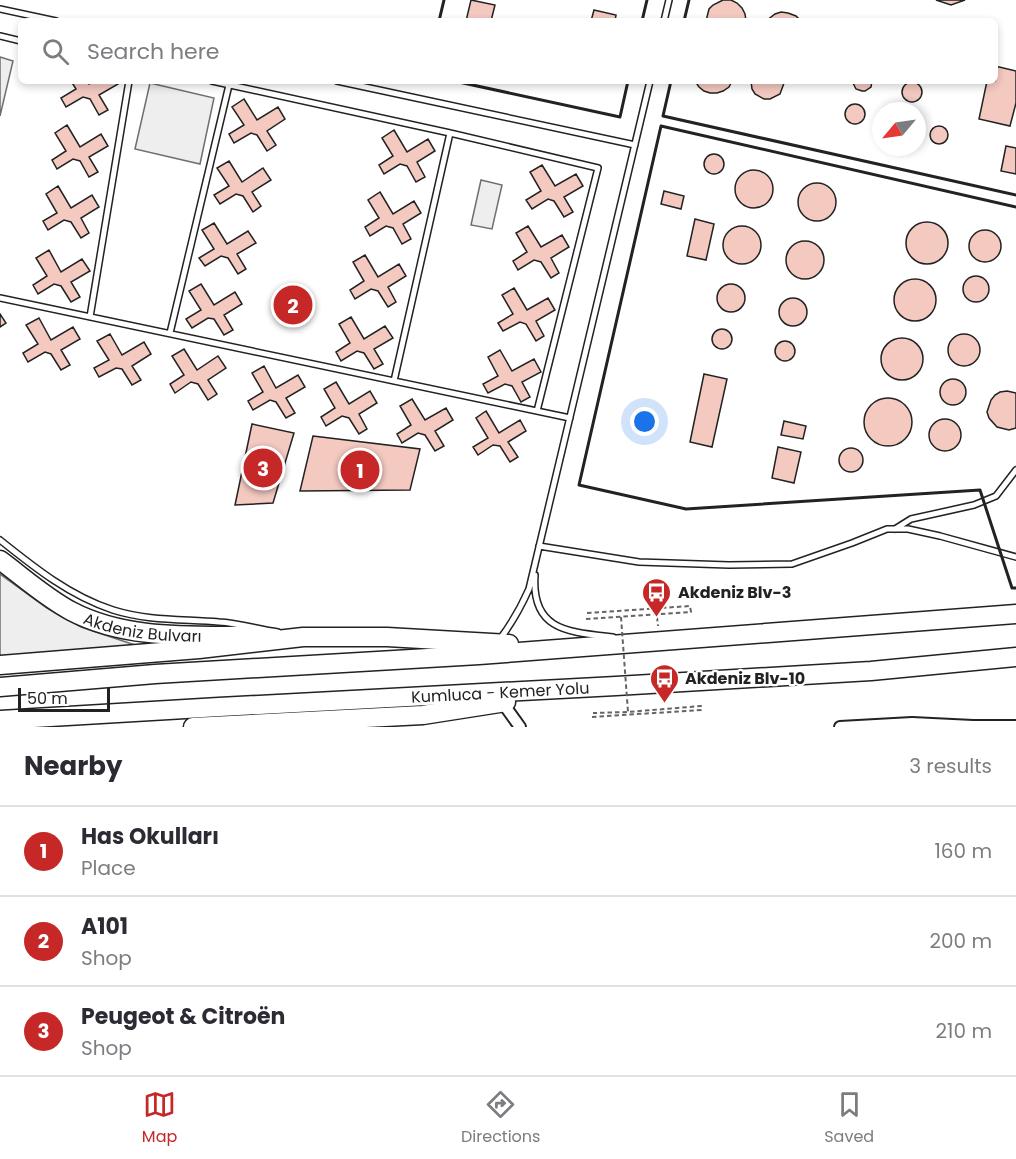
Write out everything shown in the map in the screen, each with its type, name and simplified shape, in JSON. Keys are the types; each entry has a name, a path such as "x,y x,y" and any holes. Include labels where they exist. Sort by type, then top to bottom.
{"main road":[{"name":"Akdeniz Bulvarı","path":"0,560 46,595 70,610 101,624 172,636 303,637"},
{"path":"0,687 155,674 483,655 1016,614"},
{"path":"0,665 199,649 303,637 387,637 577,647"},
{"path":"596,687 871,670 1016,657"},
{"name":"Kumluca - Kemer Yolu","path":"193,727 423,715 596,687"},
{"name":"Kumluca - Kemer Yolu","path":"0,720 596,687"},
{"path":"316,727 423,715"}],"street":[{"path":"502,702 520,727"},
{"path":"840,727 912,723 1016,726"}],"lane":[{"path":"665,18 669,0"},
{"path":"0,9 42,18"},
{"path":"0,36 18,40"},
{"path":"90,317 129,84"},
{"path":"225,84 598,168 537,411"},
{"path":"351,84 636,145"},
{"path":"483,655 498,643 512,623 529,589 649,84"},
{"path":"170,333 229,85"},
{"path":"394,381 450,133"},
{"path":"0,298 570,418"},
{"path":"895,529 911,519 974,505 996,496 1016,470"},
{"path":"540,546 639,562 729,565 792,564 887,529 908,529 1016,557"},
{"path":"0,540 44,575 80,597 114,610 147,617 222,622 303,637"},
{"path":"536,561 534,588 538,606 549,622 567,631 654,641"}],"path":[{"path":"586,619 691,612 690,606 587,613"},
{"path":"621,617 628,712"},
{"path":"592,717 701,710 700,706 628,712 593,712"}],"shaded area":[{"path":"0,57 13,61 0,116"},
{"path":"150,84 214,98 200,164 135,149"},
{"path":"481,180 502,185 492,229 471,225"},
{"path":"0,574 47,608 81,627 135,645 0,656"}],"building":[{"path":"471,0 495,5 492,18 467,18"},
{"path":"723,0 731,0 742,8 746,18 707,18 709,9"},
{"path":"936,0 965,0 951,5"},
{"path":"594,10 616,15 616,18 592,18"},
{"path":"788,13 798,18 770,18 775,14"},
{"path":"998,67 1016,71 1016,103 1010,126 979,119 986,84 998,84"},
{"path":"73,84 118,84 99,95 108,110 99,115 90,99 83,97 66,107 61,98 76,89"},
{"path":"697,84 730,84 717,93 704,91"},
{"path":"751,84 784,84 780,94 770,99 764,99 755,94"},
{"path":"854,84 872,84 865,91 856,89"},
{"path":"905,85 919,85 922,92 919,99 912,102 905,99 902,92"},
{"path":"244,99 257,120 278,107 285,119 267,131 276,145 267,151 257,135 251,133 234,143 229,134 244,125 232,107"},
{"path":"855,104 862,107 865,114 862,121 855,124 848,121 845,114 848,107"},
{"path":"67,125 80,147 101,134 108,146 89,157 98,172 89,177 80,161 73,159 57,169 52,160 66,151 55,133"},
{"path":"939,126 945,129 948,135 945,141 939,144 933,141 930,135 933,129"},
{"path":"394,130 407,152 428,139 435,151 417,162 425,177 416,182 407,166 400,164 384,174 379,165 393,156 382,138"},
{"path":"1006,146 1016,148 1016,174 1001,171"},
{"path":"714,154 721,157 724,164 721,171 714,174 707,171 704,164 707,157"},
{"path":"229,161 242,182 263,168 271,180 252,192 261,206 253,212 243,196 236,194 220,204 214,195 229,186 217,168"},
{"path":"542,165 555,186 576,174 583,186 564,197 573,212 564,217 554,201 548,199 532,209 526,200 541,191 530,172"},
{"path":"754,170 767,176 773,189 767,202 754,208 741,202 735,189 741,176"},
{"path":"817,183 830,189 836,202 830,215 817,221 804,215 798,202 804,189"},
{"path":"58,186 71,208 92,195 99,207 81,218 89,233 81,238 71,222 64,220 48,230 43,221 57,213 46,194"},
{"path":"664,191 684,196 681,209 661,204"},
{"path":"380,192 393,214 414,201 421,213 403,224 411,239 402,244 393,228 386,226 370,236 365,227 379,218 368,200"},
{"path":"695,219 714,224 706,260 687,256"},
{"path":"927,222 942,228 948,243 942,258 927,264 912,258 906,243 912,228"},
{"path":"214,223 227,244 248,231 256,243 237,254 246,269 238,274 228,258 221,256 205,266 199,258 214,249 202,230"},
{"path":"528,226 541,247 562,235 569,247 551,258 559,273 551,278 541,262 534,260 518,270 513,261 527,252 516,233"},
{"path":"742,226 755,232 761,245 755,258 742,264 729,258 723,245 729,232"},
{"path":"985,230 996,235 1001,246 996,257 985,262 974,257 969,246 974,235"},
{"path":"805,241 818,247 824,260 818,273 805,279 792,273 786,260 792,247"},
{"path":"49,250 61,272 82,259 90,271 71,282 80,297 71,302 61,286 54,284 38,294 33,285 47,276 36,258"},
{"path":"365,255 378,277 399,264 406,276 388,287 396,302 388,307 378,291 371,289 355,299 350,290 364,281 353,262"},
{"path":"976,276 985,280 989,289 985,298 976,302 967,298 963,289 967,280"},
{"path":"915,279 930,285 936,300 930,315 915,321 900,315 894,300 900,285"},
{"path":"201,284 214,305 235,292 242,304 224,315 233,330 224,335 214,319 208,318 192,328 186,319 201,310 189,291"},
{"path":"731,284 741,288 745,298 741,308 731,312 721,308 717,298 721,288"},
{"path":"514,288 527,310 548,298 555,310 536,321 544,336 536,341 526,324 520,322 503,331 498,323 513,314 502,295"},
{"path":"793,298 803,302 807,312 803,322 793,326 783,322 779,312 783,302"},
{"path":"0,314 6,323 0,327"},
{"path":"351,317 364,339 385,326 393,338 374,349 383,364 374,369 364,353 357,351 341,361 336,352 350,343 339,324"},
{"path":"39,318 51,340 73,327 80,339 61,350 70,365 61,370 51,354 45,352 28,362 23,353 38,344 26,325"},
{"path":"722,329 729,332 732,339 729,346 722,349 715,346 712,339 715,332"},
{"path":"110,334 122,355 144,342 151,354 132,366 141,380 132,385 122,369 116,368 99,377 94,368 109,360 97,341"},
{"path":"964,334 975,339 980,350 975,361 964,366 953,361 948,350 953,339"},
{"path":"902,338 917,344 923,359 917,374 902,380 887,374 881,359 887,344"},
{"path":"785,341 792,344 795,351 792,358 785,361 778,358 775,351 778,344"},
{"path":"184,349 197,370 218,356 226,368 208,380 217,394 208,400 198,384 191,382 175,393 170,384 184,375 172,356"},
{"path":"500,350 512,371 534,359 541,372 522,382 530,397 521,402 512,386 505,384 488,393 483,384 498,376 488,357"},
{"path":"264,366 276,388 298,375 305,387 286,398 295,413 286,418 276,402 270,400 253,410 248,401 263,392 252,373"},
{"path":"704,374 727,379 712,447 690,442"},
{"path":"953,379 962,383 966,392 962,401 953,405 944,401 940,392 944,383"},
{"path":"336,382 349,404 370,391 377,403 359,414 367,429 359,434 349,418 342,416 326,426 321,417 335,408 324,389"},
{"path":"1007,391 1016,393 1016,428 1009,430 997,427 987,412 995,395"},
{"path":"888,398 905,405 912,422 905,439 888,446 871,439 864,422 871,405"},
{"path":"412,399 425,420 446,408 453,420 435,431 444,446 435,451 425,435 418,433 402,443 397,434 411,425 400,406"},
{"path":"486,411 499,433 520,420 526,431 508,442 518,457 510,462 500,446 493,445 478,455 473,447 488,438 476,418"},
{"path":"945,419 956,424 961,435 956,446 945,451 934,446 929,435 934,424"},
{"path":"784,421 806,426 803,439 781,435"},
{"path":"252,424 294,433 273,503 235,505"},
{"path":"313,436 420,449 410,490 300,491"},
{"path":"778,447 801,452 794,483 772,478"},
{"path":"851,448 859,452 863,460 859,468 851,472 843,468 839,460 843,452"}],"wall":[{"path":"440,18 444,0"},
{"path":"643,18 647,0"},
{"path":"685,18 689,0"},
{"path":"468,84 620,117 627,84"},
{"path":"670,84 663,116 1016,195"},
{"path":"1016,207 661,126 579,485 686,509 980,490 1012,588 1016,588"}],"place":[{"name":"A101","path":"293,305"},
{"name":"Peugeot & Citroën","path":"263,468"},
{"name":"Has Okulları","path":"360,470"},
{"name":"Akdeniz Blv-3","path":"657,618"},
{"name":"Akdeniz Blv-10","path":"664,704"}]}
